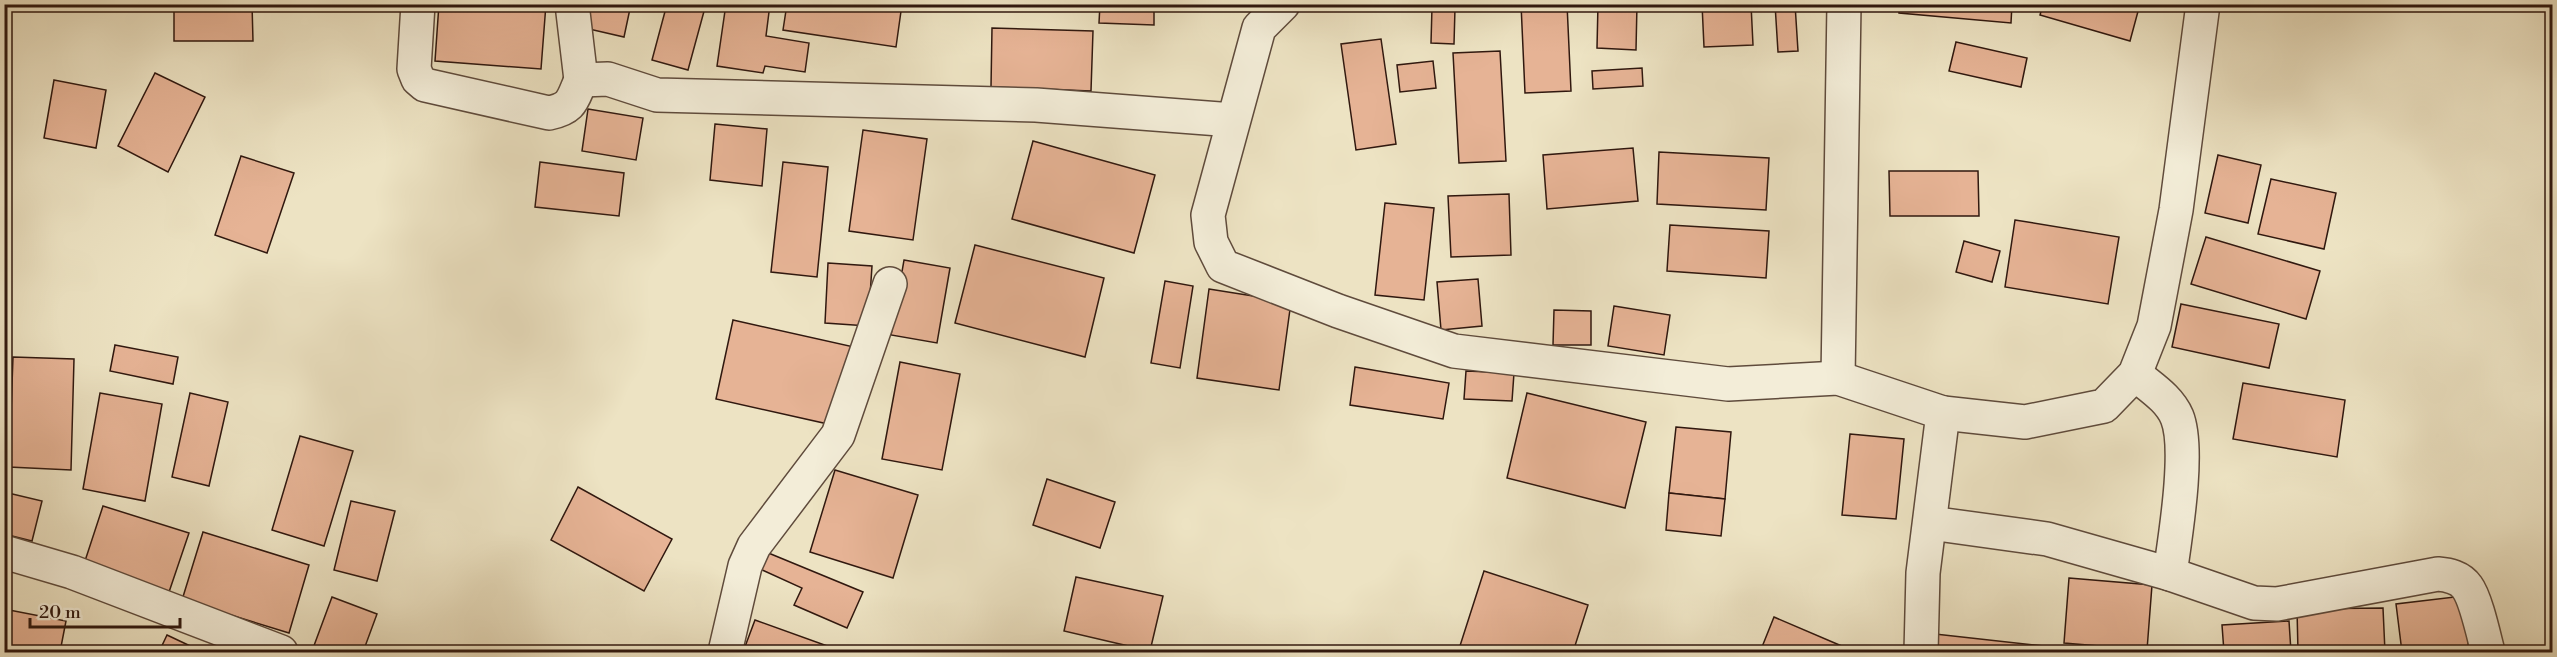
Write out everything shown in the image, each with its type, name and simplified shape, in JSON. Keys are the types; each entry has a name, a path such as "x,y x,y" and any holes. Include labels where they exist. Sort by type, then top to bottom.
{"street":[{"path":"418,4 414,69 418,79 425,85 549,113 564,110 581,80 572,4"},
{"path":"1283,4 1259,28 1208,215 1210,242 1223,266 1454,351 1728,384 1838,378 1943,413 2025,422 2103,406 2135,374 2154,326 2176,210 2203,4"},
{"path":"1838,378 1844,4"},
{"path":"581,80 608,79 657,95 1036,105 1233,120"},
{"path":"725,652 745,566 754,546 838,435 890,284"},
{"path":"2135,374 2168,402 2178,418 2182,446 2177,534 2170,574"},
{"path":"1921,652 1923,573 1943,413"},
{"path":"1930,523 2047,539 2170,574 2254,603 2277,604 2438,574 2450,575 2468,588 2488,652"},
{"path":"4,552 72,572 281,652"}],"building":[{"path":"174,4 252,4 253,41 174,41"},
{"path":"439,4 546,4 541,69 435,61"},
{"path":"581,4 631,4 624,37 576,26"},
{"path":"667,4 706,4 688,70 652,60"},
{"path":"726,4 770,4 766,36 809,43 805,72 765,66 763,73 717,66"},
{"path":"787,4 902,4 896,47 783,30"},
{"path":"1100,4 1154,4 1154,25 1099,23"},
{"path":"1521,4 1567,4 1571,91 1525,93"},
{"path":"1598,4 1637,4 1636,50 1597,48"},
{"path":"1702,4 1751,4 1753,45 1704,47"},
{"path":"1775,4 1795,4 1798,51 1778,52"},
{"path":"1899,4 2012,4 2011,23 1899,13"},
{"path":"2043,4 2140,4 2130,41 2040,15"},
{"path":"1432,7 1455,8 1454,44 1431,43"},
{"path":"992,28 1093,31 1091,91 991,87"},
{"path":"1381,39 1396,144 1356,150 1341,44"},
{"path":"1956,42 2027,58 2021,87 1949,71"},
{"path":"1500,51 1506,161 1459,163 1453,53"},
{"path":"1433,61 1436,88 1400,92 1397,65"},
{"path":"1642,68 1643,86 1593,89 1592,71"},
{"path":"155,73 205,97 168,172 118,146"},
{"path":"54,80 106,90 96,148 44,138"},
{"path":"588,109 643,118 636,160 582,151"},
{"path":"715,124 767,129 762,186 710,180"},
{"path":"863,130 927,139 913,240 849,231"},
{"path":"1033,141 1155,175 1134,253 1012,219"},
{"path":"1633,148 1638,201 1547,209 1543,155"},
{"path":"1659,152 1769,158 1766,210 1657,204"},
{"path":"2218,155 2261,165 2248,223 2205,213"},
{"path":"241,156 294,173 267,253 215,235"},
{"path":"540,162 624,173 619,216 535,207"},
{"path":"783,162 828,167 817,277 771,272"},
{"path":"1889,171 1978,171 1979,216 1890,216"},
{"path":"2271,179 2336,193 2324,249 2258,234"},
{"path":"1509,194 1511,255 1451,257 1448,196"},
{"path":"1385,203 1434,208 1424,300 1375,295"},
{"path":"2015,220 2119,237 2108,304 2005,287"},
{"path":"1670,225 1769,231 1766,278 1667,271"},
{"path":"2206,237 2320,271 2306,319 2191,284"},
{"path":"1964,241 2000,251 1992,282 1956,272"},
{"path":"975,245 1104,278 1085,357 955,323"},
{"path":"904,260 950,268 937,343 891,335"},
{"path":"828,263 872,266 868,326 825,323"},
{"path":"1478,279 1482,326 1441,330 1437,282"},
{"path":"1165,281 1193,286 1180,368 1151,363"},
{"path":"1209,289 1291,302 1279,390 1197,378"},
{"path":"2181,304 2279,324 2269,368 2172,347"},
{"path":"1614,306 1670,315 1664,355 1608,346"},
{"path":"1554,310 1591,311 1591,345 1553,345"},
{"path":"733,320 854,347 837,426 716,399"},
{"path":"115,345 178,357 173,384 110,371"},
{"path":"13,357 74,359 71,470 9,467"},
{"path":"900,362 960,374 942,470 882,459"},
{"path":"1355,367 1449,383 1443,419 1350,405"},
{"path":"1466,371 1514,373 1512,401 1464,399"},
{"path":"2243,383 2345,400 2337,457 2233,439"},
{"path":"100,393 162,404 145,501 83,489"},
{"path":"190,393 228,402 209,486 172,477"},
{"path":"1527,393 1646,422 1625,508 1507,478"},
{"path":"1676,427 1731,432 1725,499 1669,493"},
{"path":"1850,434 1904,439 1896,519 1842,515"},
{"path":"300,436 353,451 324,546 272,530"},
{"path":"835,470 918,495 893,578 810,552"},
{"path":"1047,479 1115,502 1100,548 1033,525"},
{"path":"578,487 672,539 644,591 551,540"},
{"path":"4,492 42,501 32,541 4,534"},
{"path":"1669,493 1725,499 1721,536 1666,530"},
{"path":"351,501 395,511 377,581 334,570"},
{"path":"103,506 189,533 168,595 83,567"},
{"path":"203,532 309,565 289,633 182,600"},
{"path":"766,552 863,592 847,628 794,605 802,588 758,568"},
{"path":"1484,571 1588,605 1573,652 1458,652"},
{"path":"1076,577 1163,596 1150,651 1064,631"},
{"path":"2069,578 2152,585 2147,650 2064,643"},
{"path":"2463,596 2469,652 2402,652 2396,604"},
{"path":"332,597 377,614 363,652 312,651"},
{"path":"2383,608 2385,652 2298,652 2297,609"},
{"path":"4,609 66,621 60,652 4,652"},
{"path":"1774,617 1844,647 1842,652 1760,652"},
{"path":"755,620 844,652 743,652"},
{"path":"2289,621 2291,652 2224,652 2222,625"},
{"path":"1935,634 2053,647 2052,652 1933,652"},
{"path":"167,635 203,652 159,652"}]}
